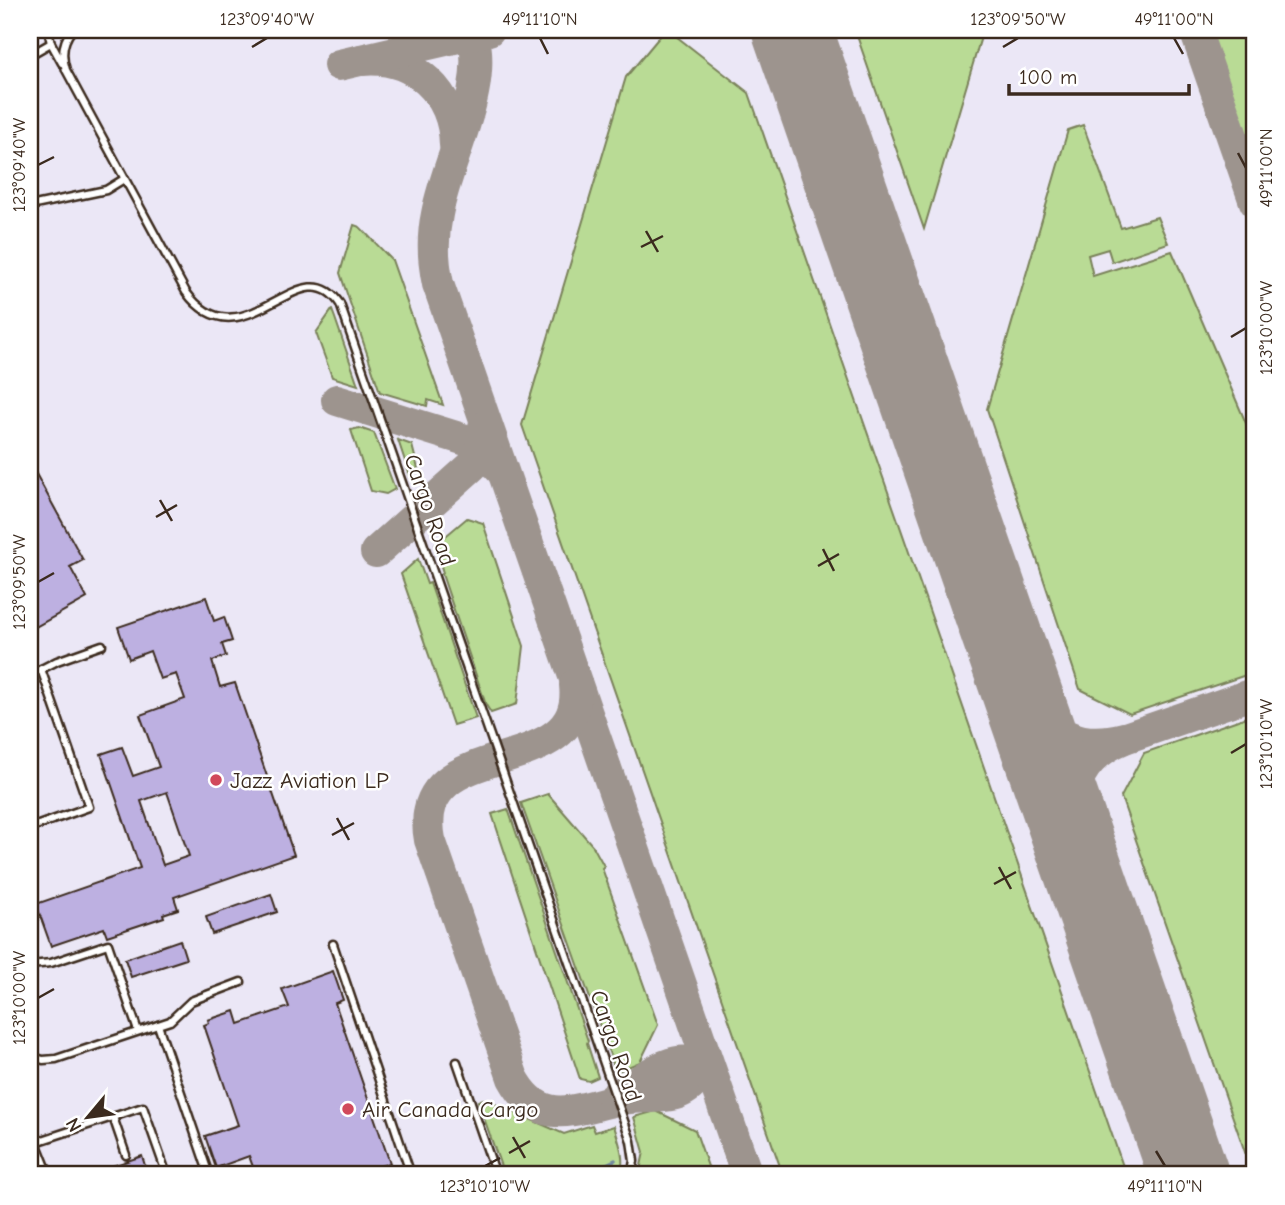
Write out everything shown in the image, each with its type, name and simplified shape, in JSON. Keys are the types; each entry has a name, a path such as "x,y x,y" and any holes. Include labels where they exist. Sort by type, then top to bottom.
{"lane":[{"path":"48,30 51,43 68,75"},
{"name":"Cargo Road","path":"72,30 66,39 63,52 68,75 186,292 204,310 228,317 249,315 299,288 312,286 329,292 340,304 631,1141 634,1161 631,1175"},
{"path":"30,55 51,43"},
{"path":"30,206 106,190 124,179"},
{"path":"30,675 57,661 102,645"},
{"path":"30,828 89,807 41,669"},
{"path":"30,965 51,962 108,944 138,1031"},
{"path":"333,944 411,1175"},
{"path":"30,1056 43,1060 56,1059 158,1025 173,1019 195,999 241,982"},
{"path":"158,1025 209,1175"},
{"path":"457,1062 496,1175"},
{"path":"48,1172 33,1143 143,1107 167,1175"},
{"path":"113,1117 126,1155"}],"shaded area":[{"path":"30,30 1255,30 1255,1175 30,1175"}],"green space":[{"path":"855,30 983,30 924,229"},
{"path":"1187,30 1255,30 1255,186"},
{"path":"672,33 749,93 1126,1175 783,1175 522,425 626,77 661,35"},
{"path":"1083,125 1121,228 1157,217 1168,243 1112,262 1108,249 1088,255 1093,276 1172,251 1255,444 1255,672 1130,714 1080,689 987,409 1068,130"},
{"path":"354,225 360,227 392,260 443,405 428,400 427,406 380,392 340,273"},
{"path":"332,310 358,385 332,377 316,333"},
{"path":"359,428 374,433 395,489 386,494 371,491 351,430"},
{"path":"398,440 412,445 418,469 410,476"},
{"path":"467,518 483,523 524,646 517,704 491,713 442,574 435,545"},
{"path":"418,559 427,584 430,583 476,718 453,725 401,574"},
{"path":"1255,714 1253,1175 1121,797 1144,753"},
{"path":"548,794 593,846 604,866 602,868 658,1025 640,1062 616,1072 521,803"},
{"path":"508,809 588,1041 598,1077 589,1081 580,1079 492,814"},
{"path":"483,1099 564,1134 592,1125 595,1132 614,1126 622,1157 620,1175 504,1175 478,1101"},
{"path":"656,1111 695,1130 711,1175 639,1175 644,1152 634,1117"}],"building":[{"path":"30,463 83,560 70,567 87,598 30,630"},
{"path":"206,597 214,621 224,617 232,641 222,644 226,656 212,661 220,687 235,683 294,855 174,897 178,909 163,914 164,917 107,936 104,928 51,946 36,904 140,868 101,754 122,747 133,776 159,767 140,715 185,699 176,674 160,679 150,651 129,659 118,627","holes":["167,792 189,856 163,865 141,801"]},
{"path":"271,894 277,912 212,934 206,917"},
{"path":"180,940 186,959 131,977 125,959"},
{"path":"333,971 343,1000 335,1003 390,1163 353,1175 256,1175 249,1156 216,1168 205,1136 238,1125 204,1025 209,1023 208,1020 235,1011 239,1024 289,1007 282,989"},
{"path":"142,1156 148,1175 89,1175 89,1174"}],"waterway":[{"path":"583,1175 615,1160"}],"taxiway":[{"path":"472,30 476,52 472,99 442,192 435,223 434,249 438,284 747,1175"},
{"path":"339,65 489,30"},
{"path":"788,30 799,50"},
{"path":"1195,30 1255,202"},
{"path":"362,60 398,64 428,81 447,109 453,126 455,145"},
{"path":"337,400 469,441 483,450 500,469"},
{"path":"376,552 472,466 481,451 484,427"},
{"path":"1012,665 1030,701 1053,727 1066,736 1082,741 1102,742 1124,738"},
{"path":"575,685 571,716 554,736 528,749 470,769 445,783 431,806 430,840 513,1078 536,1105 548,1110 575,1110 622,1099 673,1095 682,1092 697,1078 702,1063 701,1046"},
{"path":"1082,866 1073,808 1080,775 1090,761 1104,748 1125,738 1255,693"},
{"path":"613,1098 651,1073 678,1062 691,1063 703,1070 714,1084"}],"runway":[{"path":"792,30 1189,1175"}],"place":[{"name":"Jazz Aviation LP","path":"216,780"},
{"name":"Air Canada Cargo","path":"348,1109"}]}
